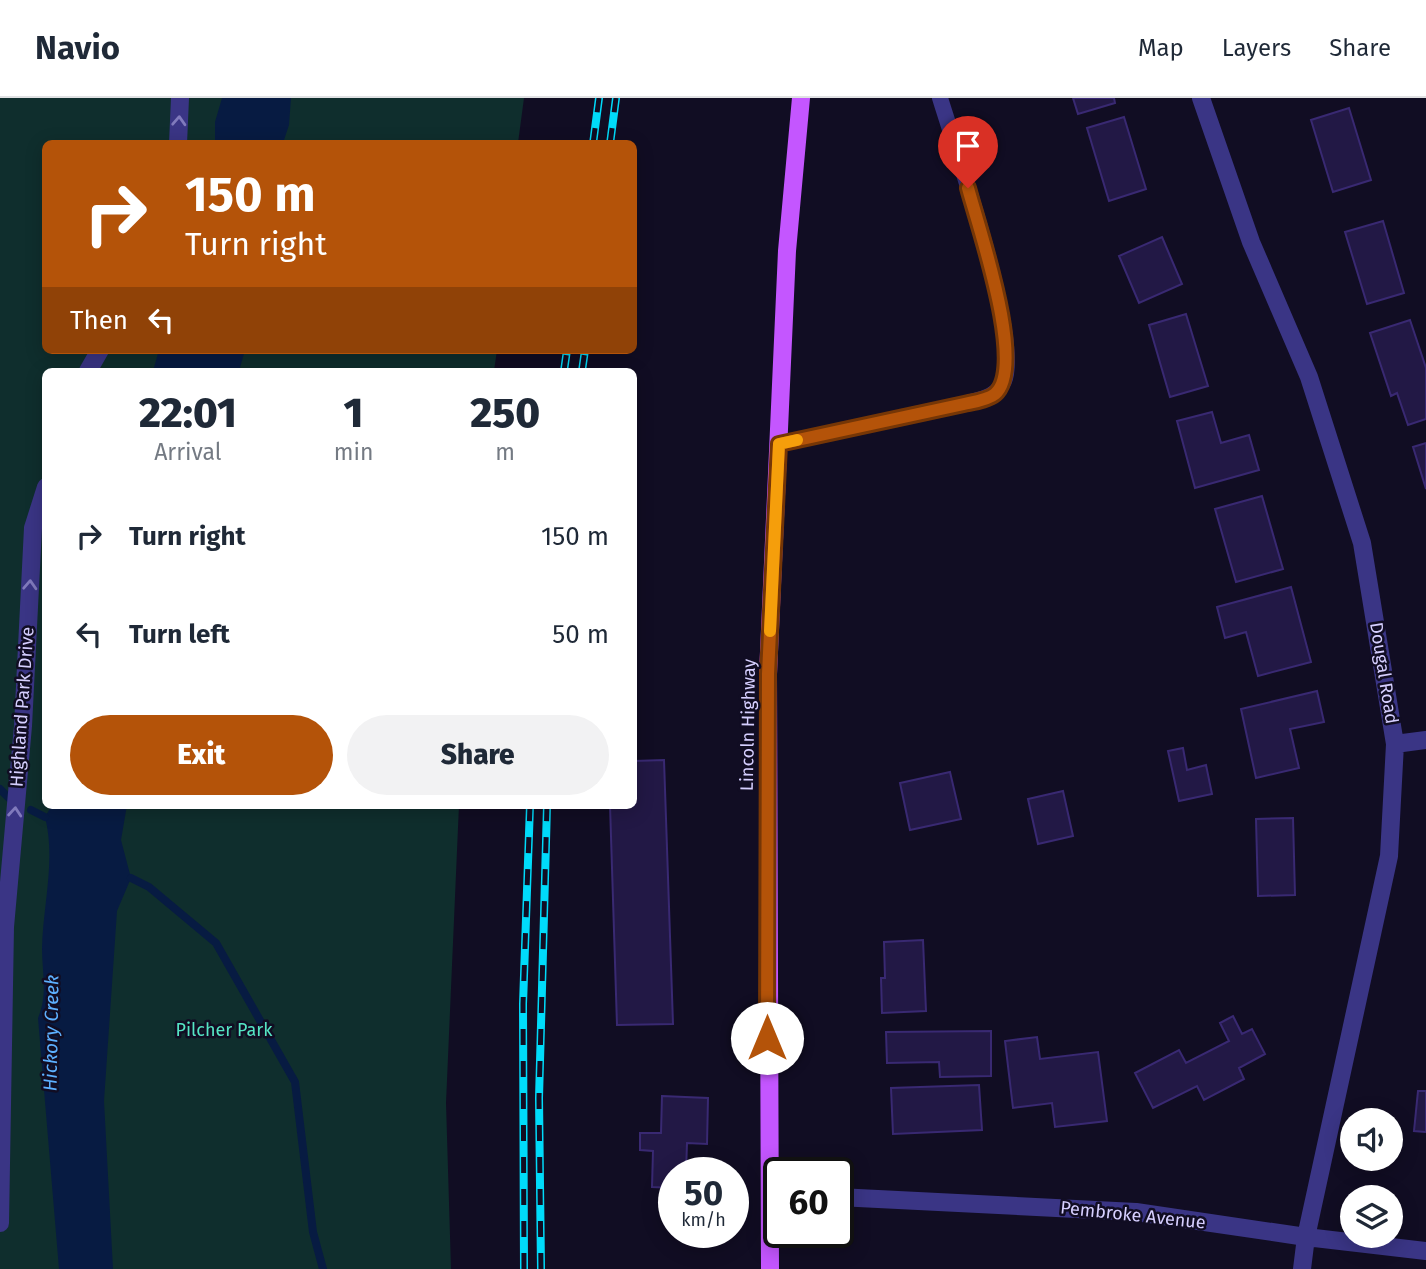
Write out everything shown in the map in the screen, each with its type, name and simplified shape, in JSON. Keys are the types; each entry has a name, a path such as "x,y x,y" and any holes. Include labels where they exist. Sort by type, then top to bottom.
{"main road":[{"name":"Lincoln Highway","path":"774,1157 768,674 787,251 801,98"},
{"name":"Lincoln Highway","path":"770,1269 771,1248"}],"street":[{"path":"178,140 180,98"},
{"name":"Dougal Road","path":"1201,98 1251,243 1309,377 1362,543 1395,744 1390,856 1306,1237 1302,1269"},
{"name":"Highland Park Drive","path":"0,1223 5,927 23,726 33,528 42,499"},
{"path":"1395,744 1426,740"},
{"name":"Pembroke Avenue","path":"854,1197 1136,1212 1306,1237 1426,1251"}],"lane":[{"path":"779,444 964,404 994,395 1005,379 1006,335 968,188 940,98"}],"green space":[{"name":"Pilcher Park","path":"0,98 524,98 518,140 42,140 42,354 496,354 494,368 42,368 42,809 459,809 446,1103 451,1269 0,1269"}],"water":[{"path":"222,98 291,98 289,125 284,140 215,140 215,122"},
{"path":"158,354 244,354 240,368 154,368"},
{"name":"Hickory Creek","path":"50,809 126,809 121,840 131,878 117,911 104,1101 113,1269 59,1269 38,1018 44,992 42,948 49,866 45,817"}],"building":[{"path":"1073,98 1114,98 1115,103 1078,114"},
{"path":"1349,108 1371,180 1333,192 1311,120"},
{"path":"1124,117 1146,189 1109,201 1087,128"},
{"path":"1383,221 1404,293 1367,304 1345,232"},
{"path":"1162,237 1182,284 1139,303 1119,256"},
{"path":"1186,314 1208,386 1170,397 1149,325"},
{"path":"1410,320 1426,368 1426,419 1408,425 1397,393 1391,396 1370,333"},
{"path":"1212,412 1221,443 1249,435 1259,470 1195,488 1177,421"},
{"path":"1426,443 1426,489 1413,447"},
{"path":"1262,496 1283,569 1236,582 1215,509"},
{"path":"1291,587 1311,662 1258,676 1246,632 1225,638 1217,607"},
{"path":"1317,691 1324,722 1290,729 1299,768 1256,778 1241,709"},
{"path":"1183,748 1187,770 1206,765 1212,794 1179,801 1168,751"},
{"path":"664,760 673,1024 617,1025 610,809 637,809 637,761"},
{"path":"950,772 961,819 910,830 900,783"},
{"path":"1063,791 1073,836 1038,844 1028,799"},
{"path":"1293,818 1295,895 1258,896 1256,819"},
{"path":"923,940 926,1011 882,1013 884,942"},
{"path":"1233,1016 1242,1034 1252,1029 1265,1054 1239,1068 1244,1079 1204,1100 1197,1086 1153,1108 1135,1073 1179,1050 1186,1063 1229,1041 1220,1023"},
{"path":"991,1031 991,1076 940,1077 939,1062 887,1063 886,1032"},
{"path":"1037,1037 1040,1059 1098,1052 1107,1121 1055,1127 1052,1103 1013,1108 1005,1041"},
{"path":"979,1085 982,1130 893,1134 891,1088"},
{"path":"1418,1091 1426,1091 1426,1132 1414,1131"},
{"path":"662,1096 708,1098 707,1144 687,1143 687,1157 658,1157 658,1187 652,1187 653,1151 640,1150 640,1133 661,1133"}],"waterway":[{"path":"0,789 11,800"},
{"path":"31,810 45,817"},
{"path":"131,878 149,887 216,943 295,1082 313,1232 323,1269"}],"railway":[{"path":"594,140 599,98"},
{"path":"611,140 616,98"},
{"path":"564,368 566,354"},
{"path":"582,368 584,354"},
{"path":"524,1269 523,1004 530,809"},
{"path":"541,1269 539,1098 547,809"}],"slow traffic":[{"path":"770,631 779,444 797,440"}],"route":[{"path":"767,1038 768,674 779,444 873,425 994,395 1005,379 1006,335 968,188"}]}
